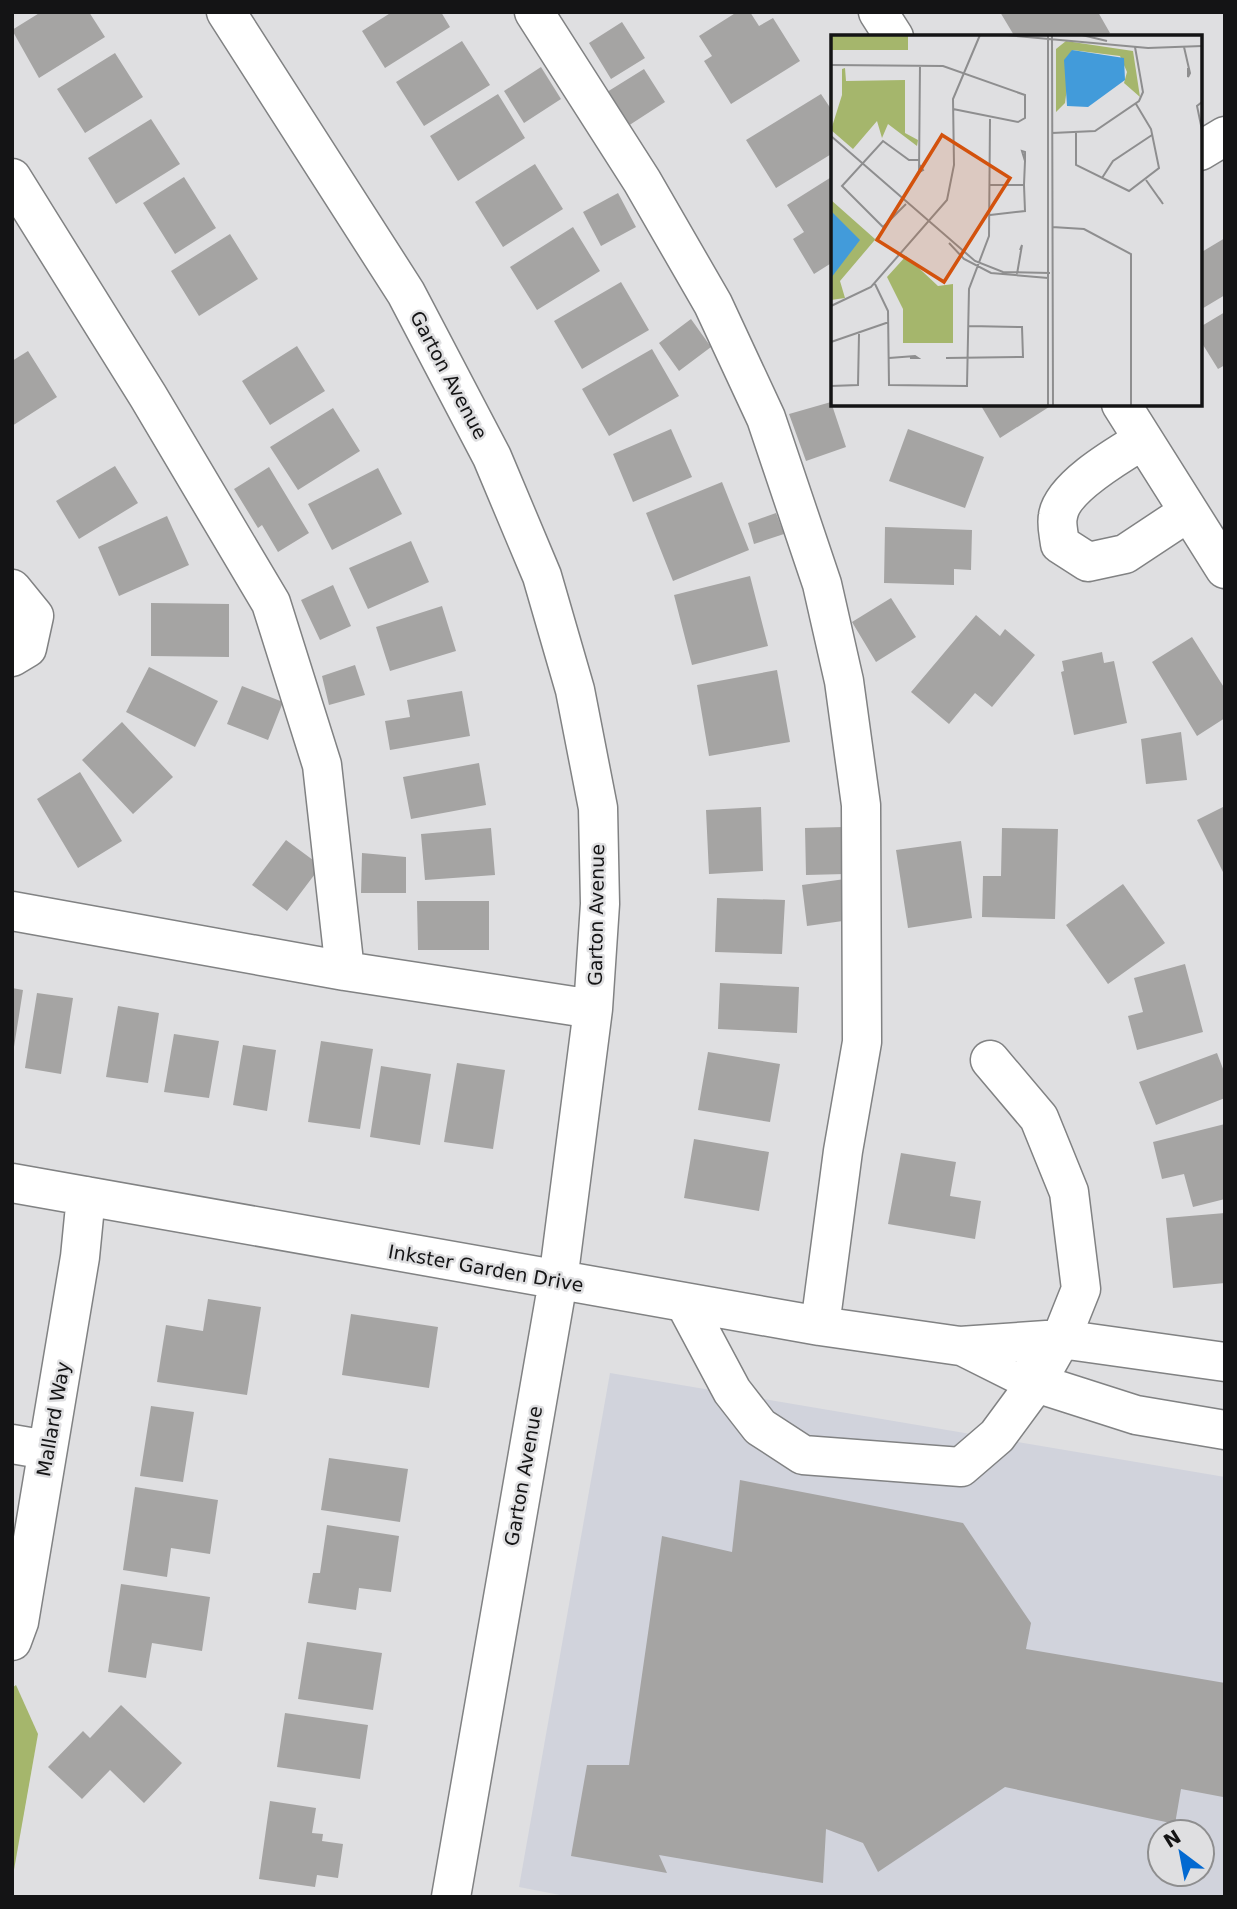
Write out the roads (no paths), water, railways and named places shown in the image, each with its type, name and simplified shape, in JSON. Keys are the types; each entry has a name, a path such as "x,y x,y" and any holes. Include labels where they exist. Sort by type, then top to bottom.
{"street":[{"name":"Garton Avenue","path":"226,12 407,293 492,457 542,576 575,690 597,807 600,904 593,1009 558,1281 451,1897"},
{"path":"534,12 642,181 713,304 761,407 795,499 822,584 844,681 861,806 862,1042 843,1151 820,1326"},
{"path":"878,12 893,35"},
{"path":"1202,150 1225,136"},
{"path":"12,178 148,396 271,603 322,765 345,971"},
{"path":"1122,406 1187,513 1225,569"},
{"path":"1143,440 1107,462 1074,489 1057,514 1060,544 1087,562 1125,554 1187,513"},
{"path":"12,589 34,616 27,648 12,657"},
{"path":"12,911 345,971 593,1009"},
{"path":"685,1303 732,1391 760,1426 803,1455 961,1467 997,1436 1036,1383 1061,1339 1081,1289 1069,1192 1039,1118 990,1060"},
{"name":"Inkster Garden Drive","path":"12,1183 820,1326 960,1346 1061,1339 1225,1362"},
{"name":"Mallard Way","path":"12,1641 19,1622 30,1447 80,1257 86,1196"},
{"name":"Inkster Garden Drive","path":"960,1346 1036,1383 1136,1415 1225,1430"}]}
